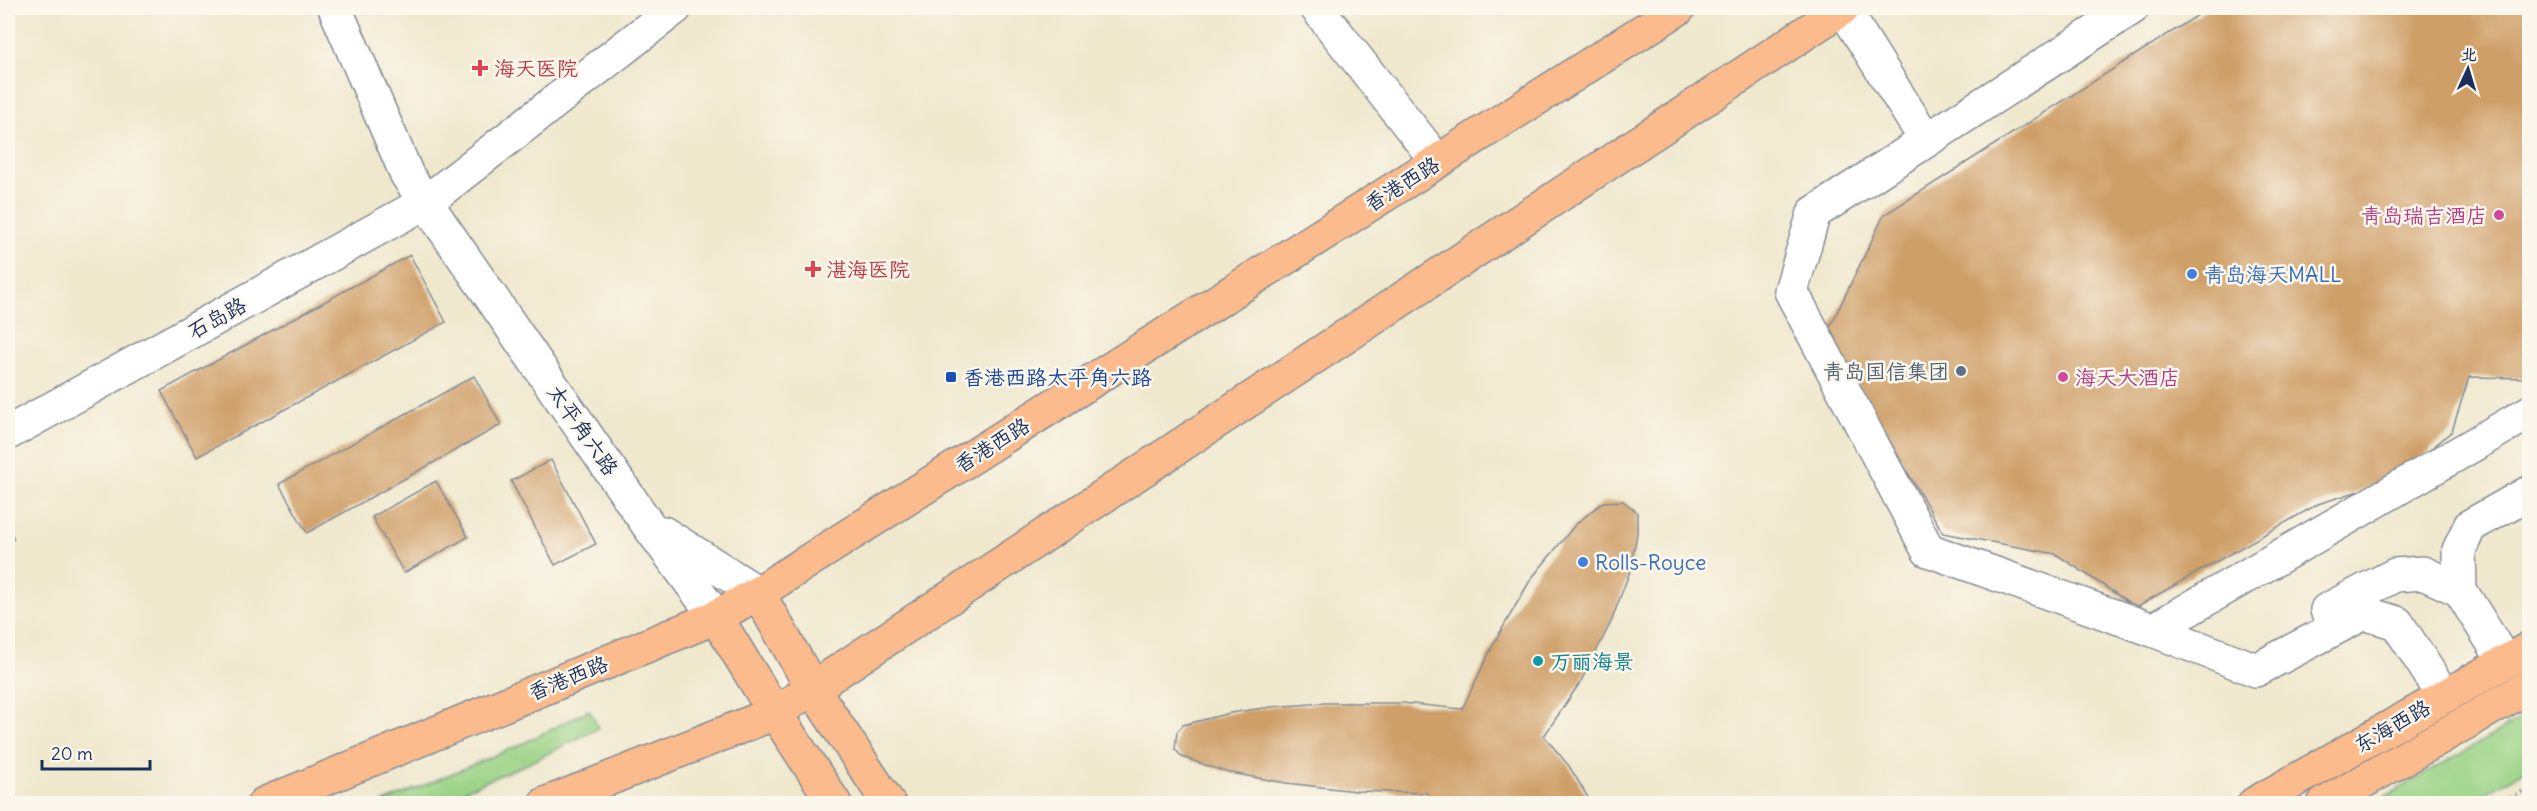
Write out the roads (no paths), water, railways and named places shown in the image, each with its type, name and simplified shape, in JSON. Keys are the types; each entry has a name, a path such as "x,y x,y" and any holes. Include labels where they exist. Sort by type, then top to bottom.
{"main road":[{"name":"香港西路","path":"264,804 716,617 758,593 1679,8"},
{"path":"545,804 775,713 1843,8"},
{"name":"太平角六路","path":"758,593 813,689 889,804"},
{"path":"716,617 835,804"},
{"name":"东海西路","path":"2254,804 2517,655"},
{"name":"东海西路","path":"2324,804 2529,686"}],"street":[{"name":"太平角六路","path":"335,8 407,175 646,522 758,593"},
{"name":"石岛路","path":"8,433 426,202 675,8"},
{"path":"1317,8 1437,161"},
{"path":"1843,8 1926,140"},
{"path":"2132,8 1814,213 1791,291 1929,550 2153,630 2256,670 2364,613 2397,623 2444,696"},
{"path":"2153,630 2529,412"},
{"path":"2460,590 2459,550 2470,526 2529,492"},
{"path":"646,522 716,617"},
{"path":"2231,659 2395,575 2423,573 2460,590 2517,655"}],"place":[{"name":"海天医院","path":"480,68"},
{"name":"青岛瑞吉酒店","path":"2499,215"},
{"name":"湛海医院","path":"813,269"},
{"name":"青岛海天MALL","path":"2192,274"},
{"name":"青岛国信集团","path":"1961,371"},
{"name":"香港西路太平角六路","path":"951,377"},
{"name":"海天大酒店","path":"2063,377"},
{"name":"Rolls-Royce","path":"1583,562"},
{"name":"万丽海景","path":"1538,661"}]}
